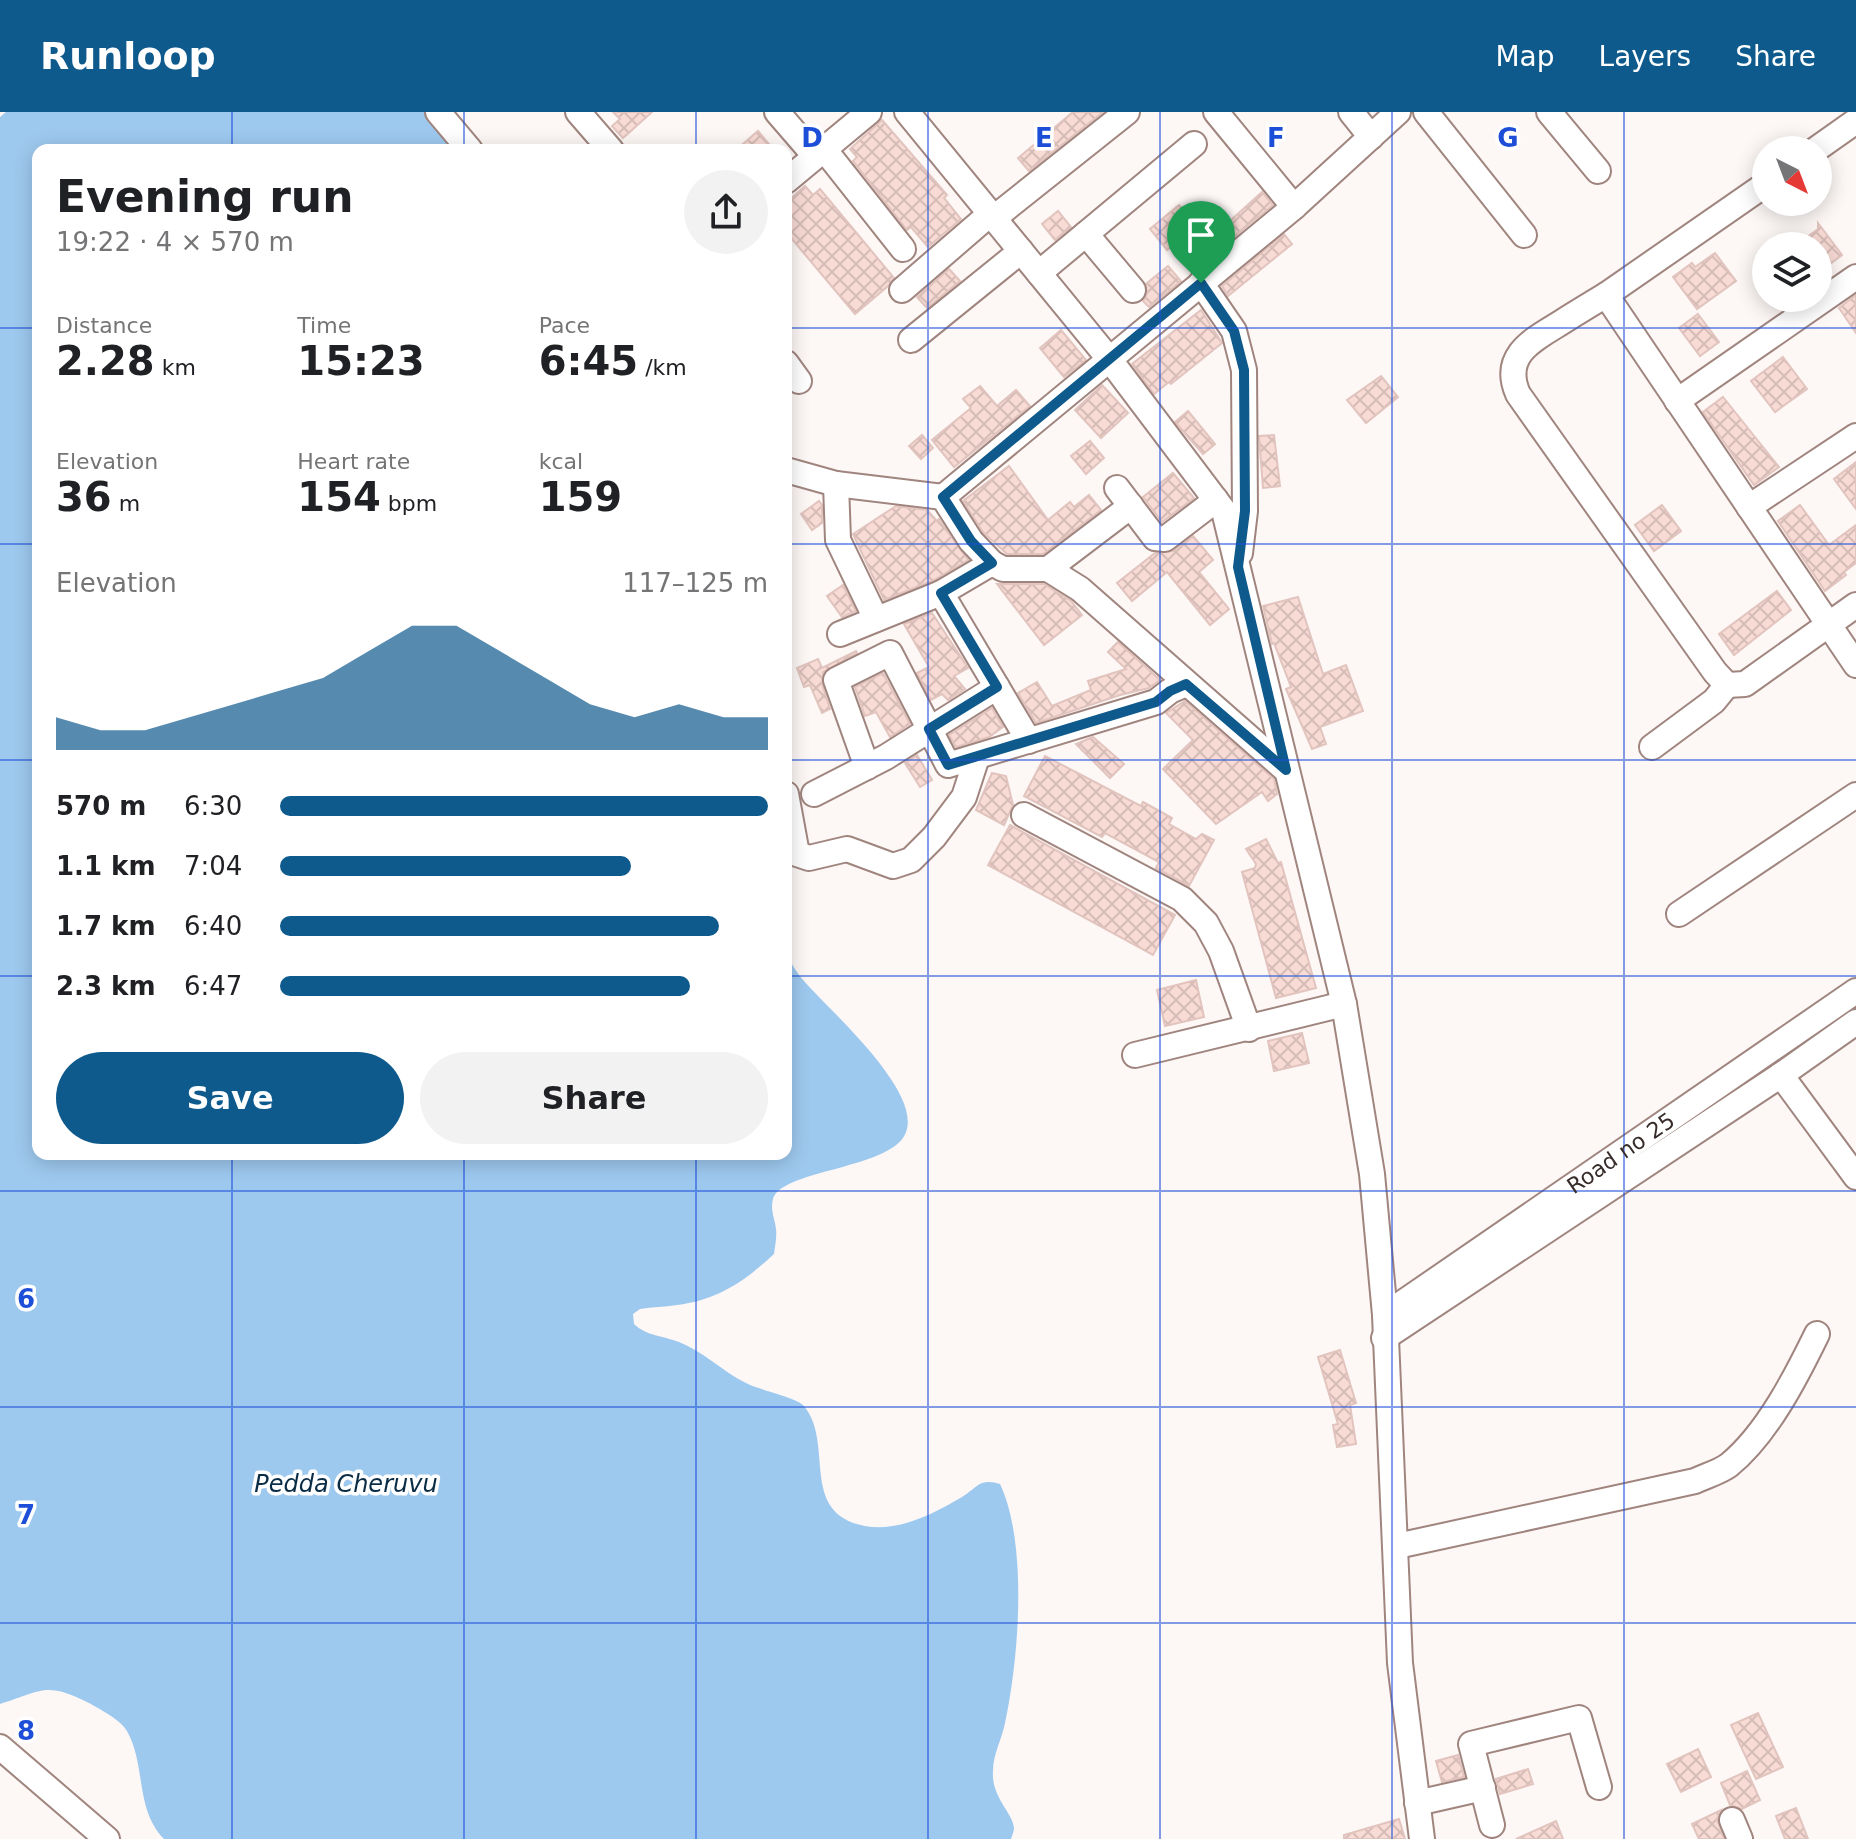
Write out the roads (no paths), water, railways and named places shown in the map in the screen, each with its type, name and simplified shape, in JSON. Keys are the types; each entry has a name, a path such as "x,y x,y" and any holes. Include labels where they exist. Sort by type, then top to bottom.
{"street":[{"path":"438,112 465,144"},
{"path":"578,112 606,144"},
{"path":"777,112 820,153 903,249"},
{"path":"792,176 869,112"},
{"path":"907,112 1110,360 1224,511 1344,1004 1372,1174 1397,1546 1400,1663 1422,1839"},
{"path":"902,290 1127,112"},
{"path":"1216,112 1294,207"},
{"path":"1351,112 1371,137"},
{"path":"1426,112 1524,235"},
{"path":"1549,112 1598,171"},
{"path":"792,472 836,484 943,497 1294,207 1396,113"},
{"path":"1832,138 1856,121"},
{"path":"1039,273 1194,144"},
{"path":"1727,685 1518,394 1512,381 1515,362 1526,344 1606,295 1752,194"},
{"path":"1086,234 1133,290"},
{"path":"911,340 1021,251"},
{"path":"1677,401 1856,277"},
{"path":"1201,283 1234,331 1244,370 1245,511 1238,567"},
{"path":"1606,295 1856,665"},
{"path":"1749,507 1856,436"},
{"path":"836,484 838,540 876,619"},
{"path":"943,497 971,541 992,563 1003,569 1048,569 1080,589 1286,770"},
{"path":"1048,569 1124,497 1159,541 1216,500"},
{"path":"840,634 941,593 992,563"},
{"path":"941,593 1029,741"},
{"path":"1652,747 1714,701 1727,685 1745,684 1856,605"},
{"path":"867,767 836,680 890,653 948,765 1156,702 1186,684"},
{"path":"814,794 867,767 997,687"},
{"path":"792,827 797,854 809,858 847,849 893,866 911,860 964,797 977,757"},
{"path":"1679,914 1856,795"},
{"path":"1024,815 1182,899 1206,923 1221,951 1249,1029"},
{"name":"Road no 25","path":"1384,1327 1641,1154 1856,991"},
{"path":"1135,1055 1344,1004"},
{"name":"Road no 25","path":"1641,1154 1781,1075 1856,1022"},
{"path":"1781,1075 1856,1177"},
{"path":"1397,1546 1695,1481 1727,1466 1774,1410 1817,1334"},
{"path":"1492,1825 1471,1744 1579,1718 1599,1787"},
{"path":"0,1747 107,1839"},
{"path":"1417,1803 1483,1788"}],"water":[{"name":"Pedda Cheruvu","path":"6,112 426,112 451,144 32,144 32,1160 792,1160 792,964 889,1076 902,1099 908,1120 903,1138 875,1157 794,1182 780,1190 772,1203 776,1232 774,1254 741,1281 718,1294 672,1306 640,1309 633,1314 634,1324 688,1346 746,1383 803,1405 812,1420 817,1438 824,1492 831,1507 844,1519 865,1526 903,1524 939,1510 982,1483 1000,1484 1015,1537 1018,1602 1010,1697 994,1759 993,1780 1013,1822 1011,1839 164,1839 149,1815 134,1746 125,1728 116,1720 89,1703 53,1690 35,1692 0,1704 0,117"}]}
